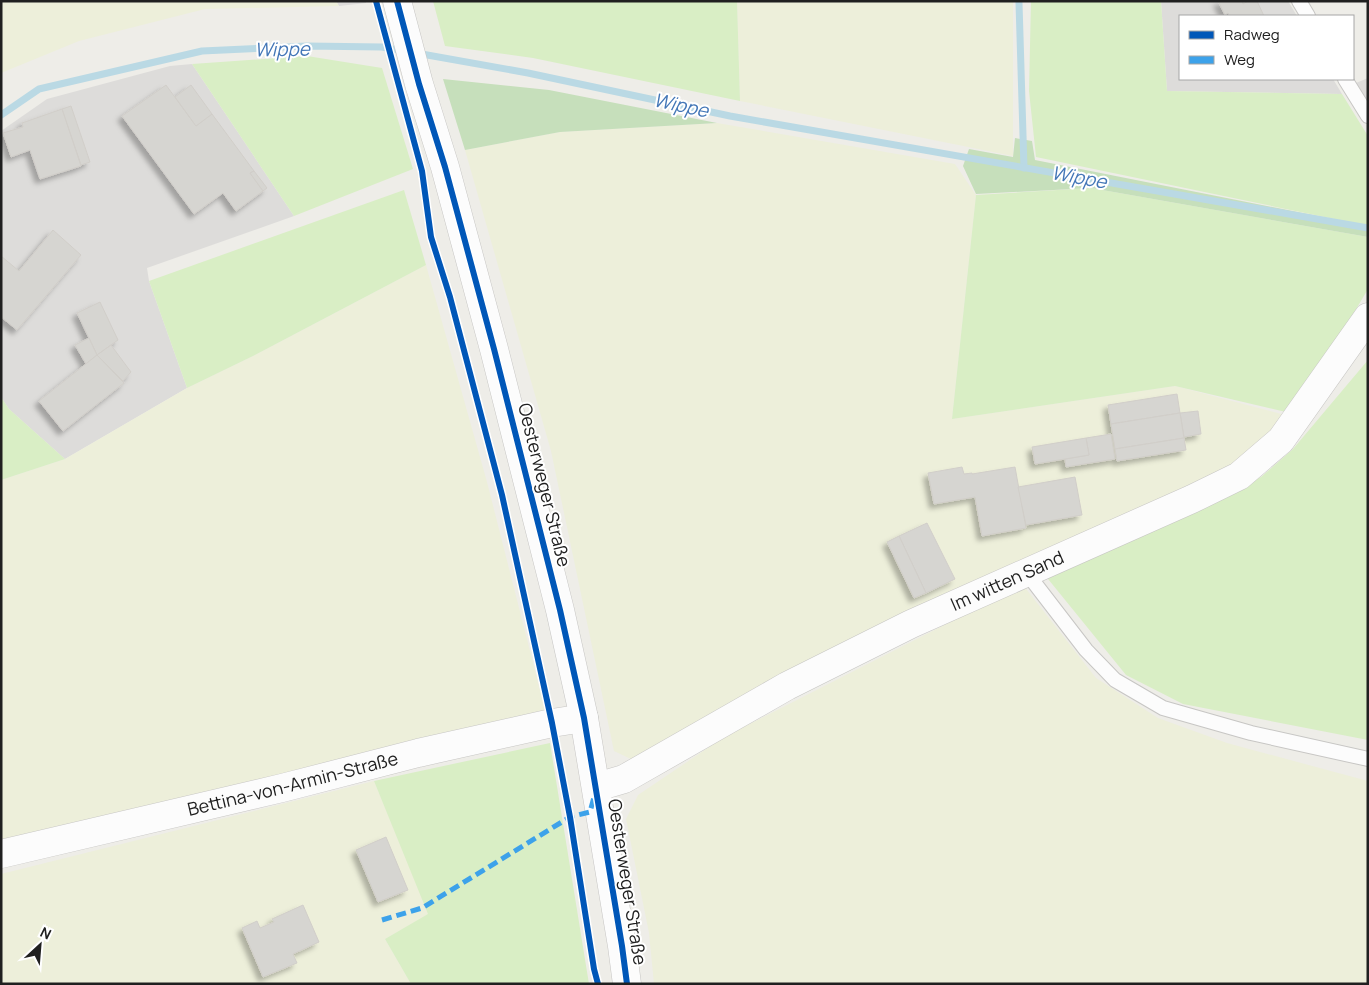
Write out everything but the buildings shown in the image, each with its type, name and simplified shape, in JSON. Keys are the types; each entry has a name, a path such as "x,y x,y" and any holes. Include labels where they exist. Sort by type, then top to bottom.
{"street":[{"name":"Oesterweger Straße","path":"400,12 497,358 558,601 597,787 627,984"},
{"name":"Im witten Sand","path":"597,787 624,780 787,686 911,624 1240,476 1281,440 1368,317"},
{"name":"Bettina-von-Armin-Straße","path":"1,854 282,788 428,751 552,723 584,718"}],"lane":[{"path":"1299,1 1307,15"},
{"path":"1346,80 1368,116"},
{"path":"1026,572 1086,650 1115,680 1163,708 1250,733 1368,759"}],"shaded area":[{"path":"336,1 366,1 366,3 339,6"},
{"path":"1161,1 1288,1 1296,15 1179,15 1179,80 1334,80 1342,94 1167,91"},
{"path":"192,64 294,216 147,268 149,281 187,388 65,459 9,409 1,397 1,131 47,99 170,66"},
{"path":"1368,78 1368,101 1356,83"}],"green space":[{"path":"1,1 336,1 339,6 205,9 79,41 1,73"},
{"path":"433,1 737,1 740,101 533,58 445,46"},
{"path":"737,1 1013,1 1013,156 740,101"},
{"path":"1031,1 1161,1 1167,91 1342,94 1368,136 1368,226 1036,157 1029,91"},
{"path":"307,56 382,68 413,169 294,216 192,64"},
{"path":"443,79 549,90 717,123 560,132 465,150"},
{"path":"717,123 955,164 976,195 952,419 1175,386 1285,415 1261,449 1185,492 633,760 614,751 551,451 465,150 560,132"},
{"path":"1015,138 1032,141 1035,160 1368,226 1368,237 1091,188 976,194 963,166 969,149 1013,157"},
{"path":"1091,188 1368,237 1368,289 1286,412 1175,386 952,419 976,195"},
{"path":"404,190 426,265 253,356 187,388 149,281"},
{"path":"426,265 487,482 545,710 1,844 1,480 65,459 187,388 253,356"},
{"path":"1368,360 1368,740 1183,704 1126,675 1044,574 1261,477 1293,449"},
{"path":"1,397 9,409 65,459 1,480"},
{"path":"1023,585 1096,678 1158,718 1227,743 1368,781 1368,984 654,984 649,933 626,819 638,795 724,737"},
{"path":"550,743 589,984 411,984 385,939 428,914 374,781"},
{"path":"374,781 429,914 385,939 411,984 1,984 1,874"}],"waterway":[{"path":"1019,3 1024,168"},
{"name":"Wippe","path":"1,115 39,89 202,51 307,46 382,47 403,51"},
{"name":"Wippe","path":"416,53 528,73 730,116 1368,228"}],"marked path":[{"path":"382,920 422,908 570,817 590,812 594,797"}],"cycle path":[{"path":"376,1 422,171 431,237 450,297 502,495 552,723 598,984"},
{"path":"397,1 419,84 445,167 494,349 560,610 584,718 627,984"}]}
